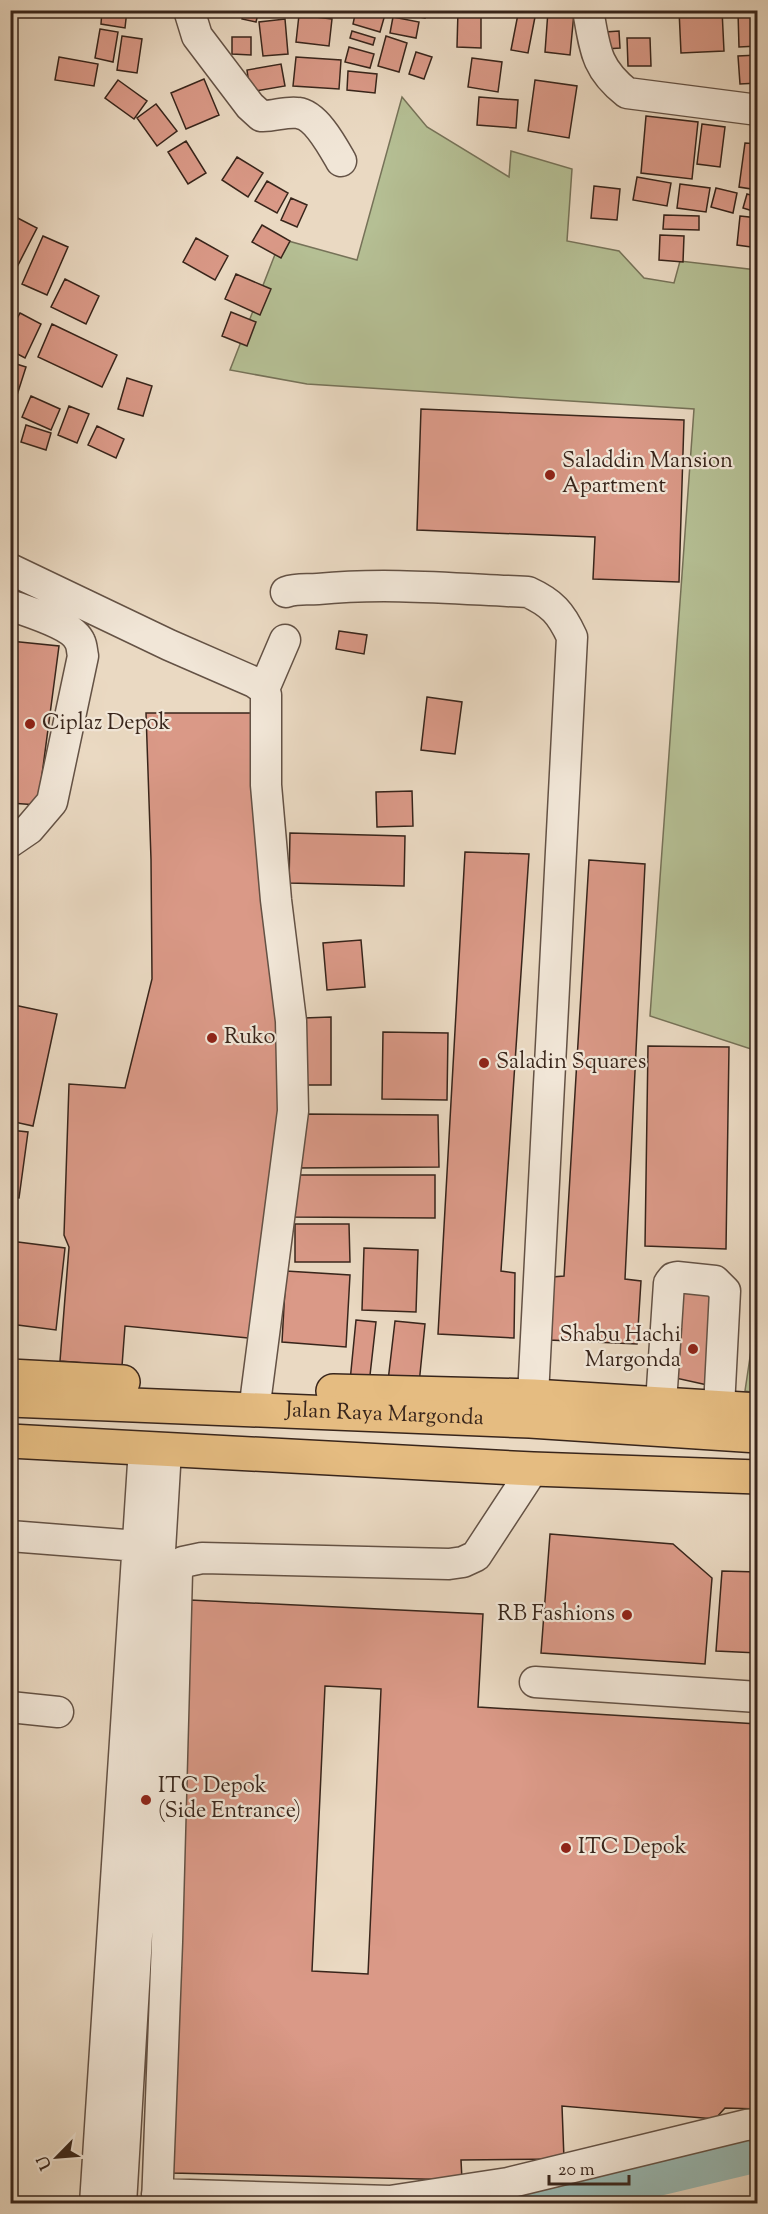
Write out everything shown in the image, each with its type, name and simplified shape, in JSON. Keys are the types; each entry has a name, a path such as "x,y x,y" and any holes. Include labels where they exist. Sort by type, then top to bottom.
{"main road":[{"name":"Jalan Raya Margonda","path":"15,1388 255,1400 532,1409 661,1403 758,1410"},
{"name":"Jalan Raya Margonda","path":"532,1409 758,1436"},
{"name":"Jalan Raya Margonda","path":"10,1441 533,1470 758,1477"}],"street":[{"path":"189,10 197,36 250,106 261,116 297,112 303,114 323,131 341,161"},
{"path":"588,10 597,56 610,80 627,93 758,110"},
{"path":"10,569 169,645 254,682 264,689 266,695 266,785 276,900 291,1021 293,1111 255,1400"},
{"path":"286,592 294,589 311,590 351,585 528,592 547,601 564,619 572,637 532,1409"},
{"path":"10,605 72,631 80,641 83,656 52,802 29,829 10,842"},
{"path":"264,689 285,639"},
{"path":"661,1403 669,1282 677,1277 715,1281 725,1291 718,1407"},
{"path":"95,2204 138,1546 155,1449"},
{"path":"120,2204 155,1449"},
{"path":"533,1470 476,1556 463,1562 202,1558 183,1562 177,1572 167,1942 157,2199 390,2201 507,2183 746,2124 758,2124"},
{"path":"10,1536 138,1546"},
{"path":"535,1682 758,1697"},
{"path":"10,1707 58,1712"}],"green space":[{"path":"402,97 427,127 509,177 511,151 572,169 567,241 619,251 644,278 674,283 680,261 757,270 757,1051 650,1016 694,409 307,384 230,370 281,239 357,260"},
{"path":"757,1310 757,1393 745,1391"}],"building":[{"path":"53,10 89,10 88,15"},
{"path":"102,10 127,10 125,28 101,24"},
{"path":"244,10 259,10 256,22 242,19"},
{"path":"356,10 386,11 380,32 353,24"},
{"path":"400,10 426,10 425,18 400,13"},
{"path":"458,10 481,10 481,48 457,47"},
{"path":"679,10 722,10 724,51 681,53"},
{"path":"548,11 574,13 570,55 545,52"},
{"path":"738,12 758,12 758,46 739,47"},
{"path":"518,14 535,17 528,53 511,50"},
{"path":"299,15 332,19 329,46 296,42"},
{"path":"393,17 419,22 416,38 390,33"},
{"path":"285,19 288,54 263,56 259,22"},
{"path":"100,29 118,32 113,62 95,58"},
{"path":"352,31 375,38 373,45 350,38"},
{"path":"619,31 620,48 606,49 605,32"},
{"path":"122,36 142,39 137,73 117,70"},
{"path":"386,36 407,43 399,72 378,66"},
{"path":"232,37 251,37 251,55 232,54"},
{"path":"627,38 650,38 651,66 628,66"},
{"path":"349,47 374,54 370,68 345,62"},
{"path":"416,52 432,57 424,79 409,74"},
{"path":"758,55 758,83 740,84 738,56"},
{"path":"59,57 98,64 94,86 55,80"},
{"path":"296,57 341,60 339,89 293,86"},
{"path":"472,58 502,62 498,92 468,87"},
{"path":"281,64 285,86 250,92 247,70"},
{"path":"348,71 377,74 375,93 347,90"},
{"path":"204,79 219,115 186,129 171,93"},
{"path":"118,80 147,101 134,119 105,98"},
{"path":"535,80 577,86 569,138 528,131"},
{"path":"479,97 518,100 516,128 477,125"},
{"path":"156,104 177,131 157,146 137,118"},
{"path":"646,116 698,122 692,179 641,173"},
{"path":"702,124 725,127 720,167 697,164"},
{"path":"186,141 206,173 188,184 168,152"},
{"path":"745,143 758,144 758,190 739,187"},
{"path":"237,157 263,173 248,197 222,180"},
{"path":"637,177 671,183 667,206 633,200"},
{"path":"267,181 288,193 277,213 255,201"},
{"path":"680,184 710,188 706,212 677,208"},
{"path":"594,186 620,189 617,220 591,218"},
{"path":"716,188 737,193 733,213 711,207"},
{"path":"747,194 758,197 756,212 743,208"},
{"path":"291,198 307,205 297,227 281,220"},
{"path":"10,214 37,228 16,269 10,266"},
{"path":"664,215 699,216 699,230 663,229"},
{"path":"740,216 758,218 758,248 737,245"},
{"path":"262,225 290,241 281,258 252,242"},
{"path":"660,235 684,236 683,262 659,260"},
{"path":"43,236 68,247 47,295 22,284"},
{"path":"196,238 228,256 215,280 183,262"},
{"path":"236,274 271,289 260,315 225,299"},
{"path":"65,279 99,296 86,324 51,307"},
{"path":"231,312 256,322 247,346 222,336"},
{"path":"20,313 41,324 25,358 10,350 10,332"},
{"path":"52,324 117,355 102,387 38,357"},
{"path":"10,362 26,367 10,417"},
{"path":"127,378 152,386 143,416 118,409"},
{"path":"31,396 60,409 51,430 22,417"},
{"path":"69,406 89,414 77,443 58,435"},
{"name":"Saladdin Mansion Apartment","path":"421,409 684,420 679,582 593,579 595,537 417,530"},
{"path":"26,425 51,433 46,450 21,442"},
{"path":"97,426 124,439 116,458 88,445"},
{"path":"339,631 367,635 364,654 336,649"},
{"name":"Ciplaz Depok","path":"10,641 59,646 38,805 10,803"},
{"path":"427,697 462,702 455,754 421,750"},
{"name":"Ruko","path":"146,713 260,713 282,1118 258,1339 125,1326 122,1366 60,1361 69,1247 64,1235 69,1084 125,1088 152,979"},
{"path":"412,791 413,826 377,827 376,792"},
{"path":"290,833 405,836 404,886 289,883"},
{"name":"Saladin Squares","path":"465,852 529,854 501,1271 515,1273 514,1338 438,1334"},
{"name":"Saladin Squares","path":"589,860 645,864 625,1279 641,1281 637,1344 549,1340 552,1277 564,1276"},
{"path":"361,940 365,987 327,990 323,943"},
{"path":"14,1005 57,1014 33,1126 10,1121 10,1021"},
{"path":"331,1017 331,1085 304,1085 304,1018"},
{"path":"383,1032 448,1033 447,1100 382,1099"},
{"path":"648,1046 729,1047 726,1249 645,1246"},
{"path":"303,1114 438,1115 439,1167 296,1168"},
{"path":"10,1130 28,1132 19,1198 10,1197"},
{"path":"292,1175 435,1175 435,1218 292,1217"},
{"path":"295,1224 349,1224 350,1262 295,1262"},
{"path":"10,1241 65,1248 56,1330 10,1324"},
{"path":"364,1248 418,1250 416,1312 362,1310"},
{"path":"286,1271 350,1275 346,1347 282,1342"},
{"name":"Shabu Hachi Margonda","path":"679,1283 717,1289 712,1386 671,1377"},
{"path":"356,1320 376,1322 369,1384 350,1381"},
{"path":"395,1321 425,1324 419,1384 388,1381"},
{"name":"RB Fashions","path":"550,1534 673,1544 712,1578 705,1664 541,1653"},
{"path":"722,1571 758,1572 758,1653 716,1651"},
{"name":"ITC Depok","path":"190,1600 483,1614 478,1707 758,1724 758,2109 725,2108 715,2119 562,2106 564,2159 461,2160 462,2180 172,2173","holes":["325,1686 381,1689 368,1974 312,1971"]}],"waterway":[{"path":"541,2204 628,2179 758,2148"}],"place":[{"name":"Saladdin Mansion Apartment","path":"550,475"},
{"name":"Ciplaz Depok","path":"30,724"},
{"name":"Ruko","path":"212,1038"},
{"name":"Saladin Squares","path":"484,1063"},
{"name":"Shabu Hachi Margonda","path":"693,1349"},
{"name":"RB Fashions","path":"627,1615"},
{"name":"ITC Depok (Side Entrance)","path":"146,1800"},
{"name":"ITC Depok","path":"566,1848"}]}
